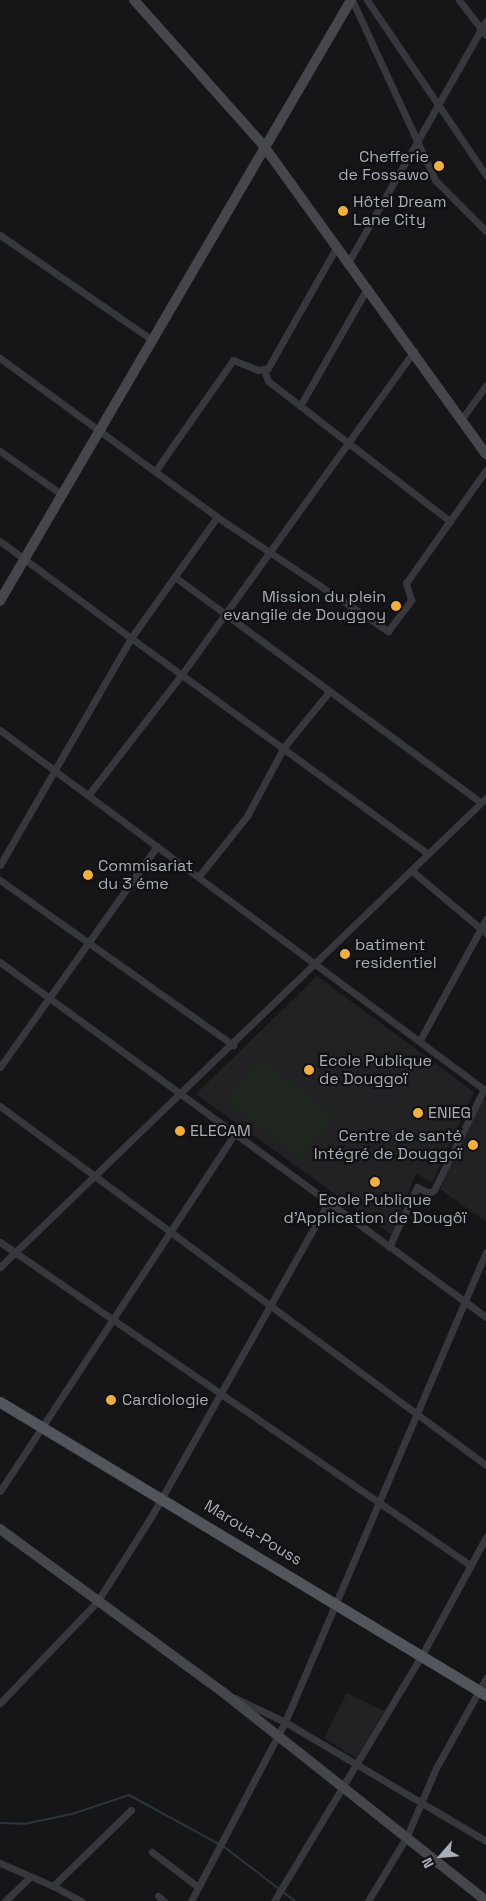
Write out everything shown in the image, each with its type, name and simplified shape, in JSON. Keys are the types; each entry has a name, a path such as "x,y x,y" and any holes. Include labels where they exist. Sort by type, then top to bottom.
{"main road":[{"name":"Maroua-Pouss","path":"0,1402 162,1496 482,1692"}],"street":[{"path":"134,0 263,145 463,417 486,454"},
{"path":"0,600 263,145 352,0"},
{"path":"352,0 435,180 486,231"},
{"path":"367,0 435,104 486,175"},
{"path":"459,0 484,32"},
{"path":"349,261 435,104 484,32 486,21"},
{"path":"0,235 151,339"},
{"path":"264,370 337,246"},
{"path":"300,406 368,288"},
{"path":"89,794 182,674 350,443 414,351"},
{"path":"0,358 99,428 217,517 388,631 411,600 406,583 486,470"},
{"path":"156,470 233,360 264,370"},
{"path":"264,370 268,381 450,521"},
{"path":"463,417 486,385"},
{"path":"0,451 61,494"},
{"path":"0,864 131,638 217,517"},
{"path":"0,541 428,854"},
{"path":"0,1267 93,1174 181,1096 484,800 328,693 175,577"},
{"path":"198,876 247,816 284,747 328,693"},
{"path":"0,730 56,768 485,1090 434,1190 429,1193 416,1187 389,1247"},
{"path":"0,1067 158,846"},
{"path":"412,872 483,930"},
{"path":"0,880 233,1045"},
{"path":"420,1040 483,930 486,919"},
{"path":"0,962 50,997 234,1135 486,1317"},
{"path":"0,1106 486,1465"},
{"path":"0,1491 113,1320 169,1230 234,1135"},
{"path":"0,1703 98,1602 221,1394 328,1203"},
{"path":"0,1242 376,1503 470,1565"},
{"path":"190,1901 285,1722 414,1411 486,1252"},
{"path":"0,1529 224,1693 276,1738 344,1785 486,1901"},
{"path":"274,1901 422,1656 486,1537"},
{"path":"368,1901 407,1836 421,1800 482,1692 486,1678"},
{"path":"224,1693 285,1722 421,1800 486,1841"},
{"path":"53,1886 131,1810"},
{"path":"152,1852 198,1887"},
{"path":"0,1864 53,1886 81,1901"},
{"path":"4,1901 30,1877"}],"shaded area":[{"name":"Ecole Publique de Douggoï","path":"317,976 474,1092 432,1183 416,1173 392,1235 196,1094"},
{"path":"259,1059 334,1116 302,1159 227,1102"},
{"name":"Centre de santé Intégré de Douggoï","path":"481,1097 486,1101 486,1222 440,1189"},
{"path":"347,1693 384,1711 356,1758 324,1738"}],"waterway":[{"path":"0,1823 24,1824 72,1814 129,1795 219,1844"},
{"path":"223,1846 279,1889"},
{"path":"283,1892 295,1901"}],"place":[{"name":"Chefferie de Fossawo","path":"439,166"},
{"name":"Hôtel Dream Lane City","path":"343,211"},
{"name":"Mission du plein evangile de Douggoy","path":"396,606"},
{"name":"Commisariat du 3 éme","path":"88,875"},
{"name":"batiment residentiel","path":"345,954"},
{"name":"Ecole Publique de Douggoï","path":"309,1070"},
{"name":"ENIEG","path":"418,1113"},
{"name":"ELECAM","path":"180,1131"},
{"name":"Centre de santé Intégré de Douggoï","path":"473,1145"},
{"name":"Ecole Publique d'Application de Dougôï","path":"375,1182"},
{"name":"Cardiologie","path":"111,1400"}]}
